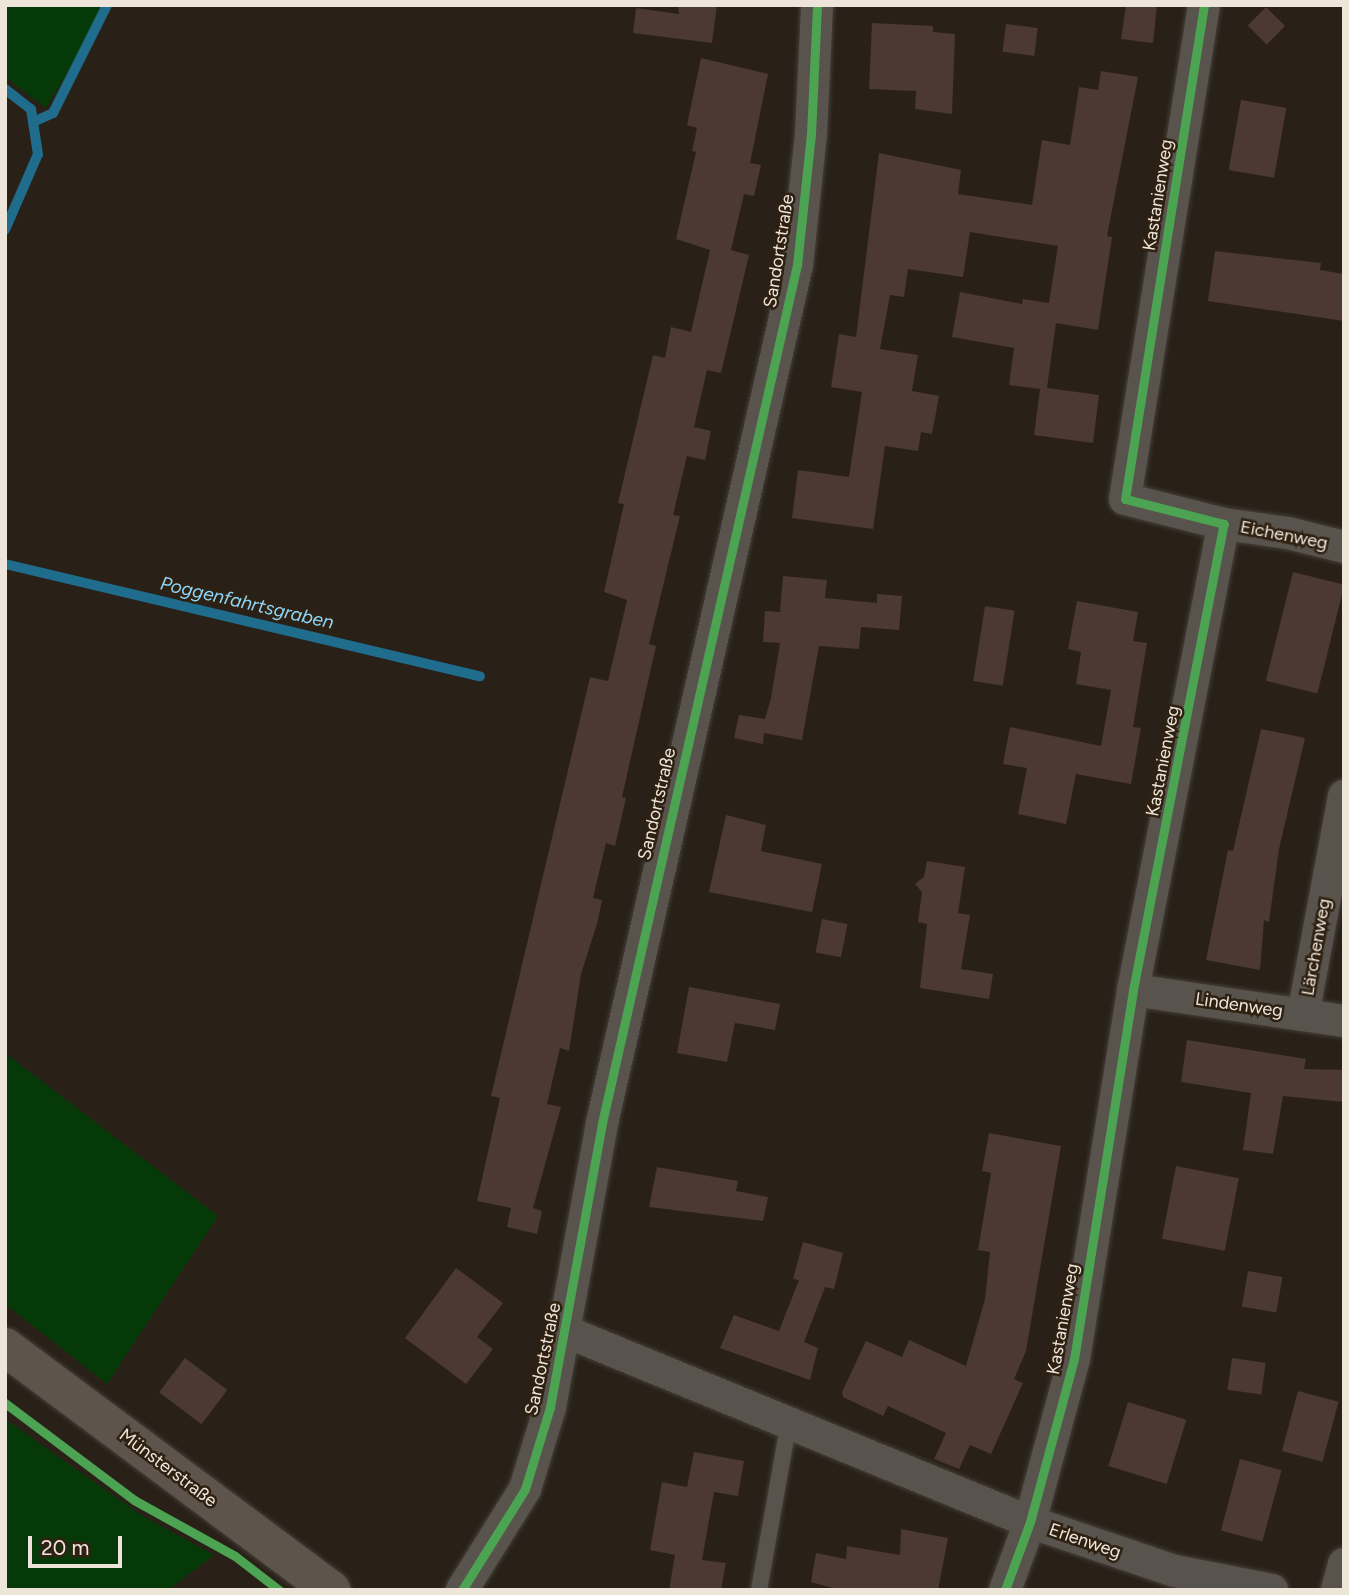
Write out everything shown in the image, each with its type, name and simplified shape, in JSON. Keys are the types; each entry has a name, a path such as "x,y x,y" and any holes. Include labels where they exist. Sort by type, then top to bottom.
{"main road":[{"name":"Münsterstraße","path":"5,1347 331,1590"}],"street":[{"name":"Sandortstraße","path":"462,1590 525,1489 550,1407 566,1332 602,1124 797,265 811,134 817,5"},
{"name":"Kastanienweg","path":"1005,1590 1030,1522 1074,1359 1133,990 1224,524 1125,499 1204,5"},
{"name":"Eichenweg","path":"1224,524 1288,533 1344,547"},
{"name":"Lärchenweg","path":"1303,1015 1344,796"},
{"name":"Lindenweg","path":"1133,990 1344,1021"},
{"name":"Erlenweg","path":"566,1332 1030,1522 1175,1571 1272,1590"},
{"path":"1337,1590 1344,1564"}],"lane":[{"path":"759,1590 789,1422"}],"green space":[{"path":"5,5 108,5 46,108 5,77"},
{"path":"5,1053 218,1216 107,1384 5,1304"},
{"path":"5,1419 141,1515 214,1555 168,1590 5,1590"}],"building":[{"path":"678,5 717,5 712,43 633,33 636,8 679,14"},
{"path":"1126,5 1157,5 1153,43 1121,39"},
{"path":"1266,7 1285,26 1267,44 1248,25"},
{"path":"872,23 933,26 933,32 955,34 952,114 915,109 916,91 869,89"},
{"path":"1006,24 1038,28 1034,56 1003,52"},
{"path":"701,58 768,74 750,163 761,165 754,196 744,194 731,250 749,255 721,373 707,370 694,427 711,431 705,460 687,456 673,515 680,516 649,644 656,646 622,797 626,798 615,846 606,843 593,898 602,900 581,974 569,1051 560,1048 547,1104 561,1107 533,1208 542,1211 537,1234 507,1227 511,1208 477,1201 500,1098 491,1096 590,677 608,681 627,600 604,592 624,504 618,503 653,355 665,358 671,327 691,332 710,250 676,239 696,152 692,151 697,128 687,125"},
{"path":"1101,71 1138,77 1107,236 1112,237 1098,330 1056,323 1047,388 1099,395 1093,443 1034,435 1040,389 1009,385 1014,348 952,337 960,292 1022,304 1023,299 1049,303 1058,246 970,232 963,277 908,269 904,297 890,295 880,349 918,355 912,391 939,396 932,434 921,432 918,451 885,446 873,529 792,518 798,470 849,477 862,392 831,387 839,334 856,337 879,153 961,170 958,194 1032,205 1042,140 1070,145 1079,87 1098,90"},
{"path":"1241,100 1286,108 1274,178 1229,170"},
{"path":"1215,251 1321,263 1320,270 1344,274 1344,321 1208,301"},
{"path":"1293,572 1344,585 1317,693 1266,681"},
{"path":"783,576 827,580 825,598 877,603 877,594 902,596 899,630 861,627 859,649 819,646 802,740 764,733 763,744 734,738 739,715 765,719 780,643 763,642 765,611 780,612"},
{"path":"1077,601 1138,612 1133,641 1147,643 1133,727 1141,728 1131,784 1076,774 1066,824 1018,814 1027,768 1003,764 1010,727 1101,746 1111,690 1076,684 1081,652 1068,649"},
{"path":"985,606 1015,611 1003,686 973,681"},
{"path":"1261,729 1305,738 1279,849 1269,922 1264,920 1260,970 1206,960 1228,850 1233,851"},
{"path":"726,815 766,825 761,851 822,864 812,912 709,892"},
{"path":"927,861 965,867 958,913 970,915 961,969 993,974 989,999 920,988 927,924 918,922 922,892 915,884 924,877"},
{"path":"822,919 848,924 841,957 816,952"},
{"path":"689,987 780,1004 775,1030 735,1023 727,1062 677,1053"},
{"path":"1187,1040 1306,1059 1304,1069 1344,1070 1344,1102 1283,1096 1273,1154 1243,1150 1251,1093 1181,1082"},
{"path":"989,1133 1061,1146 1026,1351 1014,1379 1023,1383 991,1454 970,1445 959,1469 934,1459 946,1433 888,1406 883,1416 843,1397 842,1392 866,1341 902,1357 909,1340 966,1366 985,1299 990,1252 978,1250 991,1173 982,1171"},
{"path":"1176,1166 1239,1178 1225,1251 1162,1239"},
{"path":"657,1167 738,1181 736,1191 768,1197 763,1221 649,1207"},
{"path":"803,1242 843,1253 834,1289 825,1287 804,1342 818,1348 810,1380 720,1348 734,1315 779,1331 799,1280 793,1279"},
{"path":"456,1268 503,1303 477,1337 493,1349 466,1384 405,1338"},
{"path":"1248,1271 1282,1277 1276,1313 1242,1306"},
{"path":"185,1358 227,1390 201,1424 159,1392"},
{"path":"1232,1358 1266,1363 1261,1394 1228,1390"},
{"path":"1298,1391 1339,1402 1323,1462 1282,1451"},
{"path":"1128,1402 1186,1420 1167,1484 1108,1466"},
{"path":"694,1452 744,1461 738,1496 714,1492 702,1560 726,1563 721,1590 669,1590 675,1555 650,1550 662,1482 687,1487"},
{"path":"1240,1459 1282,1470 1262,1542 1221,1530"},
{"path":"901,1529 948,1538 938,1590 840,1590 811,1582 816,1553 846,1559 847,1546 900,1555"}],"waterway":[{"name":"Poggenfahrtsgraben","path":"33,122 53,113 107,5"},
{"name":"Poggenfahrtsgraben","path":"5,89 31,109 38,154 5,230"},
{"name":"Poggenfahrtsgraben","path":"5,564 480,676"}],"cycle path":[{"path":"462,1590 525,1489 550,1407 602,1123 797,265 811,134 817,5"},
{"path":"1005,1590 1030,1522 1074,1359 1133,990 1224,524 1125,499 1204,5"},
{"path":"5,1403 134,1500 235,1556 279,1590"}]}
